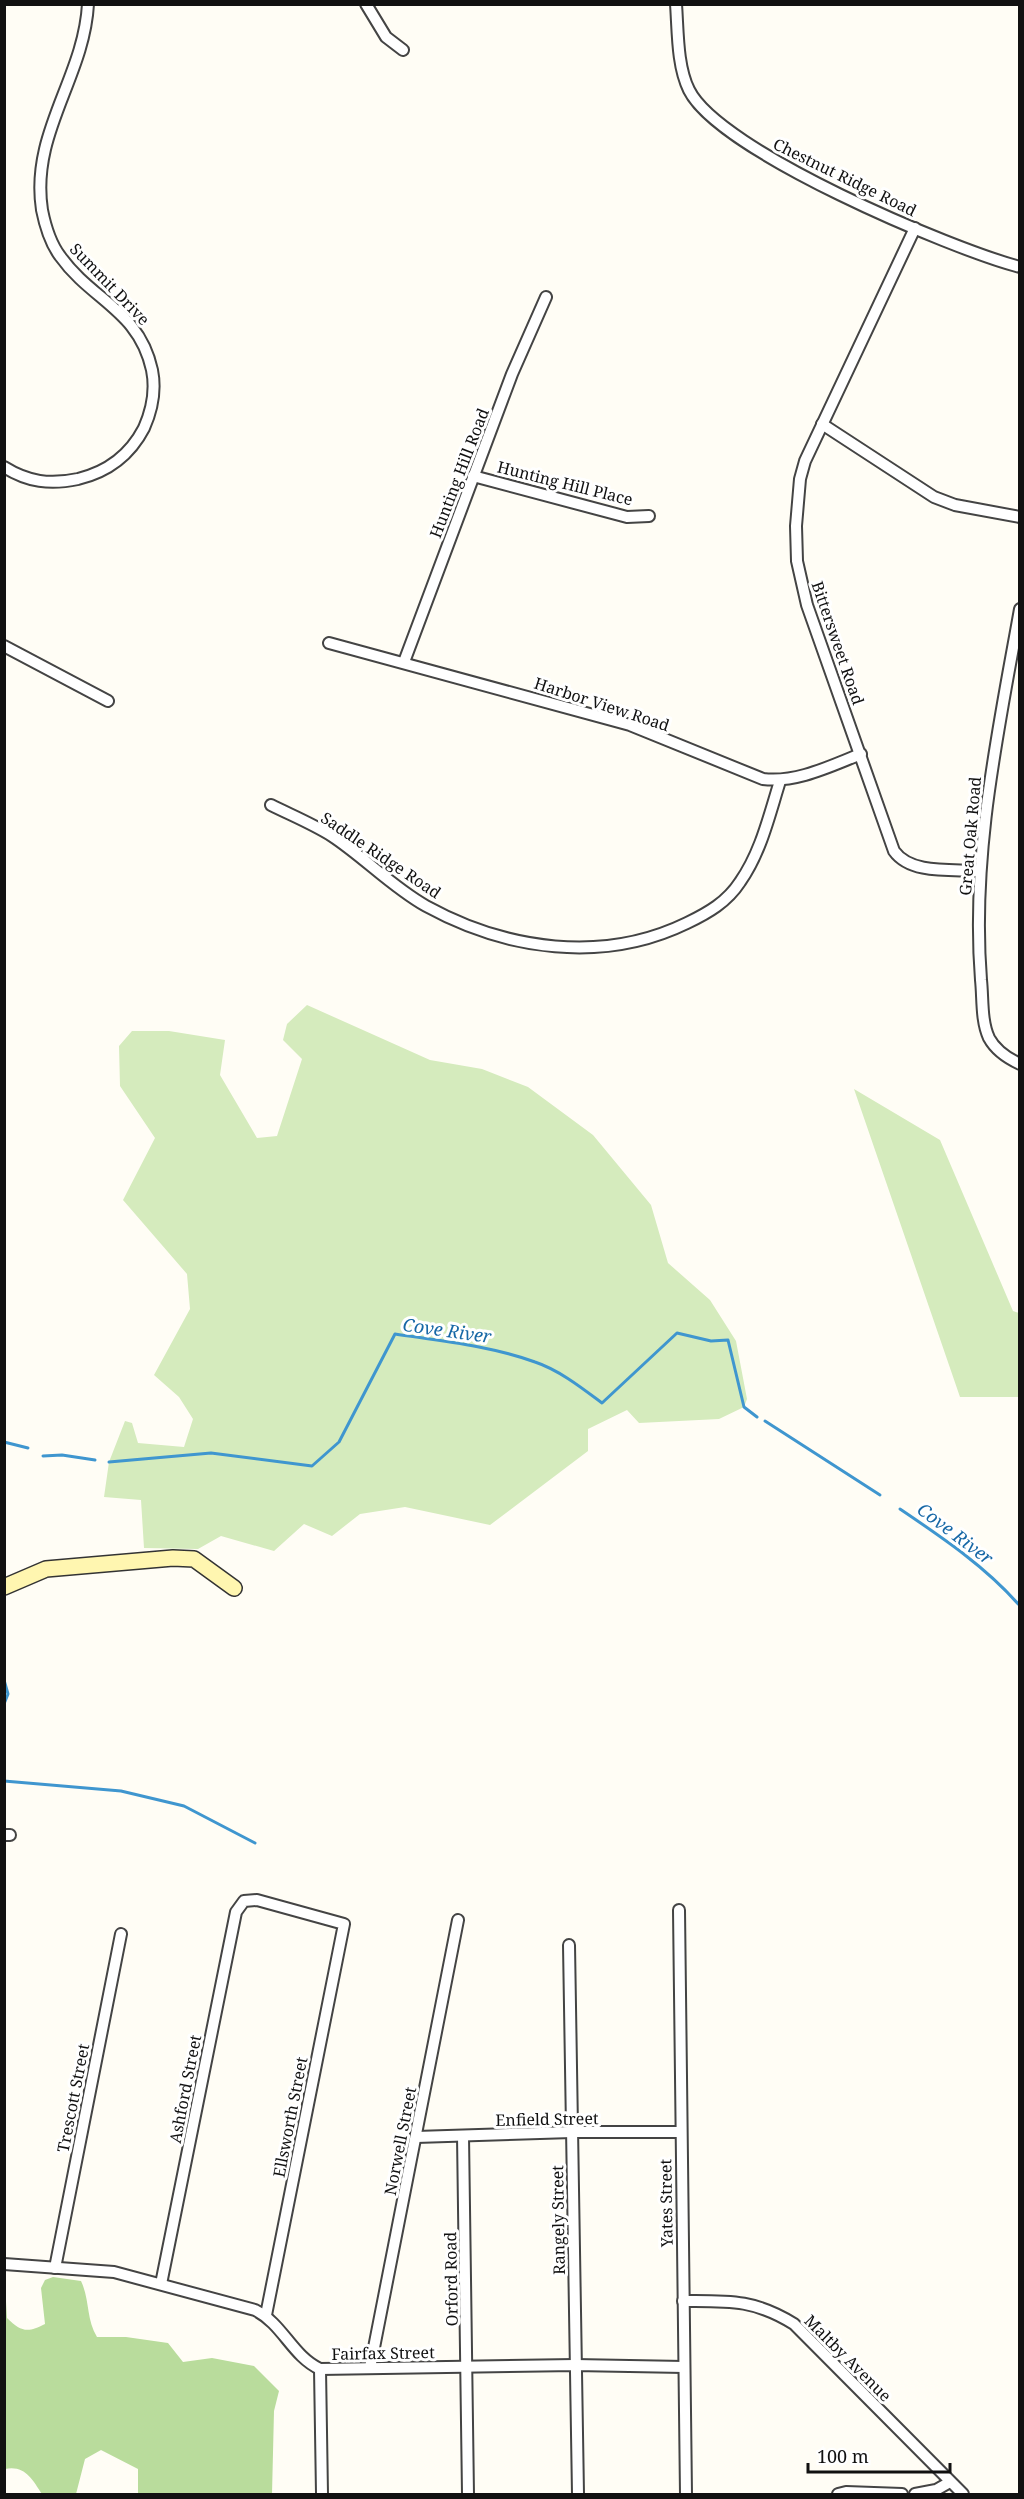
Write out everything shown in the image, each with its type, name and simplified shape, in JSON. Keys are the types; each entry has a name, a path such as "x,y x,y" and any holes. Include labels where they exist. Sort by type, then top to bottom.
{"street":[{"name":"Summit Drive","path":"4,467 20,477 41,482 61,483 103,470 117,462 130,448 142,431 151,406 153,378 140,335 60,256 49,234 42,211 40,174 43,150 82,41 88,4"},
{"path":"366,4 386,37 403,50"},
{"name":"Chestnut Ridge Road","path":"676,4 684,75 689,90 704,110 745,142 783,165 915,228 971,252 1020,267"},
{"name":"Bittersweet Road","path":"915,228 822,424 800,479 795,526 797,561 807,605 891,843 899,858 925,868 979,871"},
{"name":"Hunting Hill Road","path":"404,662 512,374 546,297"},
{"path":"822,424 934,497 955,505 1020,517"},
{"name":"Hunting Hill Place","path":"474,476 627,517 649,516"},
{"name":"Great Oak Road","path":"1020,609 986,798 979,871 978,942 986,1027 994,1046 1008,1058 1020,1064"},
{"name":"Harbor View Road","path":"329,643 630,725 763,779 780,781"},
{"path":"4,646 108,701"},
{"path":"780,781 861,754"},
{"name":"Saddle Ridge Road","path":"271,805 331,835 425,906 490,935 520,943 574,949 633,943 674,929 713,910 739,884 758,853 780,781"},
{"path":"4,1587 46,1569 173,1558 194,1559 234,1588"},
{"name":"Ashford Street","path":"161,2284 236,1912 244,1901 256,1900 344,1924"},
{"name":"Yates Street","path":"679,1910 686,2494"},
{"name":"Norwell Street","path":"370,2368 458,1920"},
{"name":"Ellsworth Street","path":"266,2315 344,1924"},
{"name":"Trescott Street","path":"55,2268 121,1934"},
{"name":"Rangely Street","path":"569,1945 578,2494"},
{"name":"Enfield Street","path":"416,2137 572,2132 680,2132"},
{"name":"Orford Road","path":"464,2136 468,2494"},
{"path":"4,2264 114,2272 255,2310 266,2315"},
{"name":"Maltby Avenue","path":"683,2301 749,2303 775,2312 794,2324 963,2494"},
{"name":"Fairfax Street","path":"266,2315 302,2358 320,2369 575,2365 684,2367"},
{"path":"320,2369 322,2494"},
{"path":"915,2494 936,2490 950,2482"},
{"path":"838,2494 876,2492 902,2494"}],"green space":[{"path":"307,1005 430,1060 482,1069 528,1087 593,1135 651,1205 668,1263 710,1300 736,1341 747,1399 744,1407 719,1419 639,1423 627,1410 588,1429 588,1451 490,1525 405,1507 360,1514 332,1536 304,1524 274,1551 221,1536 198,1549 144,1548 141,1500 104,1497 109,1462 125,1421 132,1423 138,1443 184,1447 193,1419 179,1397 154,1375 190,1309 187,1274 123,1200 155,1138 120,1086 119,1046 132,1031 169,1031 225,1040 220,1075 257,1138 277,1136 302,1059 283,1040 287,1024"},
{"path":"854,1089 940,1140 1013,1311 1019,1313 1019,1397 960,1397"},
{"path":"53,2277 81,2281 91,2323 97,2337 126,2337 168,2343 183,2362 212,2358 254,2366 279,2391 274,2411 272,2494 138,2494 138,2469 101,2450 85,2459 76,2494 42,2494 23,2471 5,2469 5,2285 7,2318 16,2326 29,2330 45,2324 41,2288 45,2280"}],"waterway":[{"name":"Cove River","path":"109,1462 211,1453 312,1466 339,1442 395,1334 484,1348 518,1356 544,1365 602,1403 677,1333 711,1341 728,1340 744,1407 757,1417"},
{"name":"Cove River","path":"765,1421 880,1495"},
{"name":"Cove River","path":"4,1442 28,1448"},
{"name":"Cove River","path":"43,1456 62,1455 95,1460"},
{"name":"Cove River","path":"900,1509 948,1542 993,1578 1020,1606"},
{"path":"4,1680 8,1694 4,1704"},
{"path":"4,1781 121,1791 184,1806 255,1843"}]}
